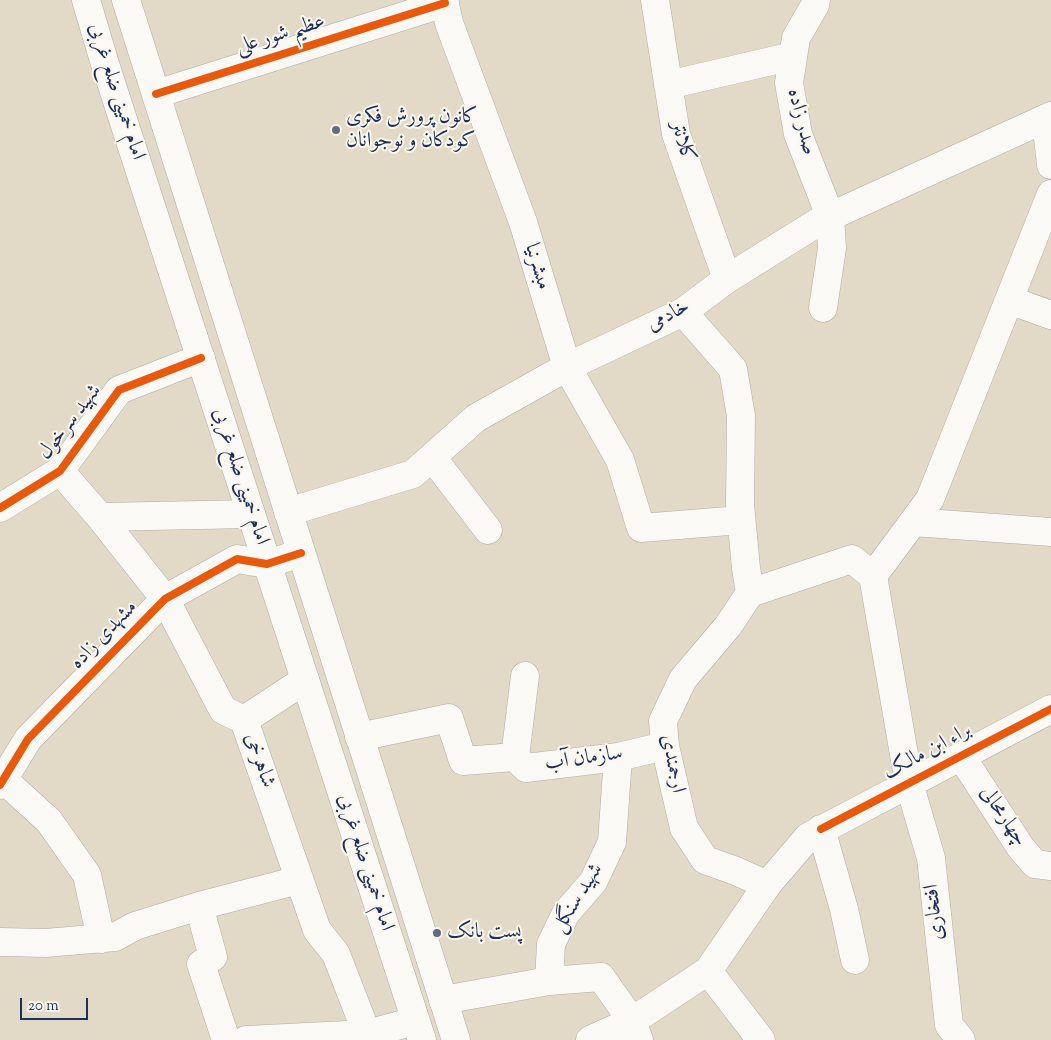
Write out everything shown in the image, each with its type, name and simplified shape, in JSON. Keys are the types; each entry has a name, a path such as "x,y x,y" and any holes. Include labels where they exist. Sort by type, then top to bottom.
{"main road":[{"name":"امام خمینی ضلع غربی","path":"86,0 105,64 418,1030"},
{"name":"امام خمینی ضلع غربی","path":"126,0 456,1040"},
{"name":"کلانتر","path":"655,0 676,134 727,279"},
{"name":"صدر زاده","path":"816,0 796,38 789,83 798,134 830,216 832,248 823,308"},
{"name":"عظیم شور علی","path":"156,94 444,1"},
{"name":"مبشرنیا","path":"444,1 449,23 523,222 567,367 620,460 641,528 741,520"},
{"path":"668,84 793,56"},
{"path":"1049,118 1051,165"},
{"name":"خادمی","path":"288,512 413,474 476,418 567,367 683,312 727,279 820,221 1049,118"},
{"path":"683,312 733,369 741,416 741,520 750,594 852,559 873,576 930,499 1051,194"},
{"path":"1009,300 1051,315"},
{"name":"شهید سرخول","path":"0,508 60,471 119,390 201,358"},
{"path":"432,457 488,530"},
{"name":"شاهرخی","path":"60,471 100,517 165,599 223,710 244,720 317,930 336,954 367,1034"},
{"path":"100,517 251,514"},
{"path":"913,522 1051,532"},
{"path":"267,564 301,553"},
{"name":"مشهدی زاده","path":"2,782 28,739 165,599 237,559 267,564"},
{"name":"افتخاری","path":"873,576 909,783 931,858 949,1026 961,1040"},
{"name":"ارجمندی","path":"750,594 728,626 683,679 663,721 665,746 684,828 705,860 736,871 766,885"},
{"path":"514,757 525,676"},
{"path":"244,720 305,680"},
{"name":"براء ابن مالک","path":"590,1040 636,1031 708,971 766,885 808,837 1051,709"},
{"name":"سازمان آب","path":"359,737 449,718 463,761 514,757 526,768 618,757 665,746"},
{"name":"چهارمحالی","path":"960,756 1021,848 1034,864 1051,866"},
{"name":"شهید سنگل","path":"549,981 551,944 566,913 594,882 612,842 618,757"},
{"path":"2,782 49,821 86,875 101,938"},
{"path":"821,830 844,909 855,960"},
{"path":"0,942 46,943 115,937 135,926 199,906 299,880"},
{"path":"199,906 213,956 201,964 226,1040"},
{"path":"708,971 762,1040"},
{"path":"443,1000 549,981 601,977 636,1031"},
{"path":"246,1040 418,1030"}],"cycle path":[{"path":"156,94 445,3"},
{"path":"0,508 60,471 119,390 201,358"},
{"path":"0,785 28,739 165,599 237,559 267,564 301,553"},
{"path":"821,829 1051,709"}],"place":[{"name":"کانون پرورش فکری کودکان و نوجوانان","path":"336,130"},
{"name":"پست بانک","path":"437,933"}]}
